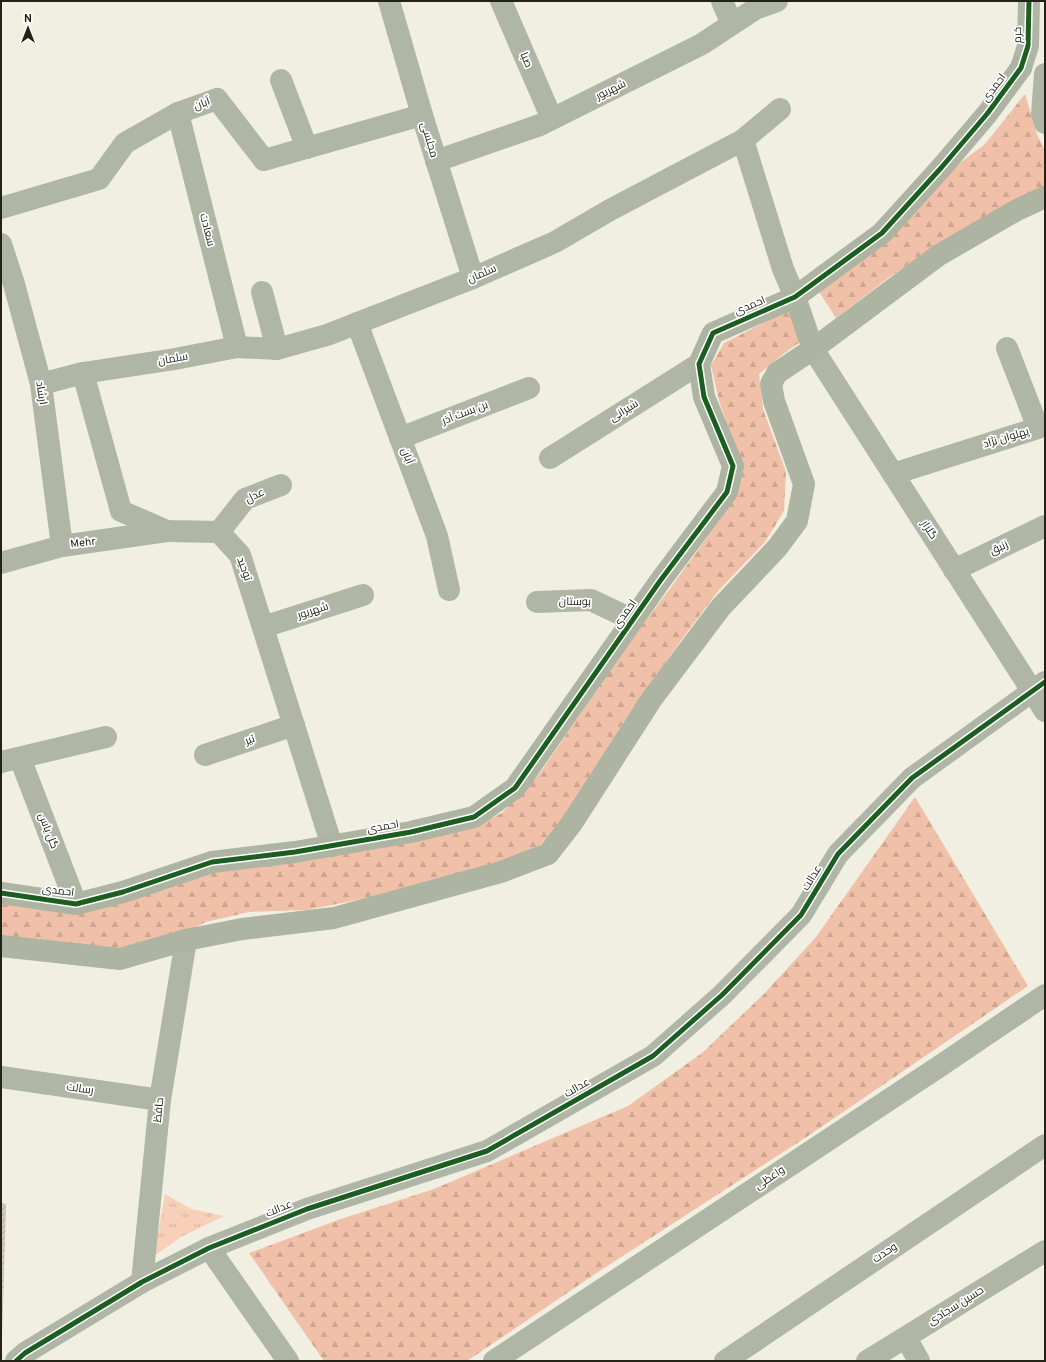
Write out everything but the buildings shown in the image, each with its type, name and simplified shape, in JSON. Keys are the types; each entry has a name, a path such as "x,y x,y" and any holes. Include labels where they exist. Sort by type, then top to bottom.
{"street":[{"name":"مجلسی","path":"389,1 422,115 473,278"},
{"name":"صبا","path":"500,1 552,119"},
{"path":"722,1 732,24"},
{"name":"شهریور","path":"436,161 552,119 702,44 755,9 777,1"},
{"name":"خرم","path":"1021,68 1028,46 1029,1"},
{"name":"احمدی","path":"1,893 76,904 123,892 212,862 332,846 411,832 474,817 515,788 633,620 727,492 733,466 704,398 699,364 713,332 795,297 882,233 987,114 1021,68"},
{"path":"1045,74 1042,114 1045,123"},
{"path":"281,80 306,148"},
{"name":"آبان","path":"1,208 99,179 124,143 178,113 217,99 264,160 422,115"},
{"name":"سلمان","path":"41,384 83,372 175,359 237,347 277,349 327,335 473,278 555,242 610,210 743,140 780,109"},
{"name":"سعادت","path":"178,113 237,347"},
{"path":"743,140 783,269 795,297 813,349"},
{"path":"1,946 120,959 186,940 242,929 334,918 501,872 548,854 572,824 651,700 721,607 777,548 797,521 804,484 774,401 771,384 777,373 813,349 939,255 1017,210 1045,197"},
{"name":"ارشاد","path":"1,244 14,284 41,384 62,546"},
{"path":"262,292 277,349"},
{"name":"آبان","path":"357,323 437,536 449,590"},
{"name":"پهلوان نژاد","path":"892,474 1038,428 1007,348"},
{"name":"گلزار","path":"813,349 954,570 1039,687 1045,711"},
{"name":"شیرانی","path":"550,458 699,364"},
{"path":"83,372 122,511 167,531 219,532"},
{"name":"بن بست آذر","path":"400,438 529,388"},
{"name":"عدل","path":"219,532 246,499 281,485"},
{"name":"زنبق","path":"954,570 1045,526"},
{"name":"Mehr","path":"1,563 62,546 167,531"},
{"name":"توحید","path":"219,532 240,555 332,846"},
{"name":"شهریور","path":"263,627 363,595"},
{"name":"بوستان","path":"537,602 591,600 633,620"},
{"name":"عدالت","path":"16,1361 26,1353 142,1282 209,1248 307,1209 487,1151 653,1056 722,995 801,915 838,854 912,778 1039,687"},
{"name":"تیر","path":"205,755 294,725"},
{"path":"11,760 106,737"},
{"name":"گل یاس","path":"11,760 76,904"},
{"name":"حافظ","path":"142,1282 160,1100 186,940"},
{"name":"واعظی","path":"494,1361 1045,994"},
{"name":"رسالت","path":"1,1077 160,1100"},
{"name":"وحدت","path":"725,1361 1045,1145"},
{"path":"209,1248 288,1361"},
{"name":"حسین سجادی","path":"867,1361 1045,1251"},
{"path":"906,1338 919,1361"}],"green space":[{"path":"1025,94 1037,134 1045,151 1045,187 935,246 887,279 836,318 818,290 944,175 985,144"},
{"path":"801,304 817,330 783,354 759,374 763,409 786,472 784,511 765,542 719,590 682,639 628,715 558,826 540,845 494,866 368,898 306,910 249,912 206,922 157,946 95,949 1,940 1,902 75,912 212,865 381,846 467,830 502,813 540,773 631,640 733,501 732,437 719,401 711,365 724,343"},
{"path":"915,797 1028,986 805,1138 595,1274 467,1361 324,1361 249,1253 341,1219 434,1189 628,1106 702,1053 764,994 816,937"},
{"path":"165,1194 191,1209 224,1216 181,1237 154,1256"}],"cycle path":[{"path":"1,893 76,904 123,892 212,862 295,852 411,832 474,817 515,788 660,581 727,492 733,466 704,397 699,364 713,333 795,297 882,233 941,168 987,114 1021,68 1028,46 1029,1"},
{"path":"16,1361 25,1353 142,1282 209,1248 307,1209 487,1151 653,1056 722,995 801,915 838,854 912,778 1045,682"}]}
